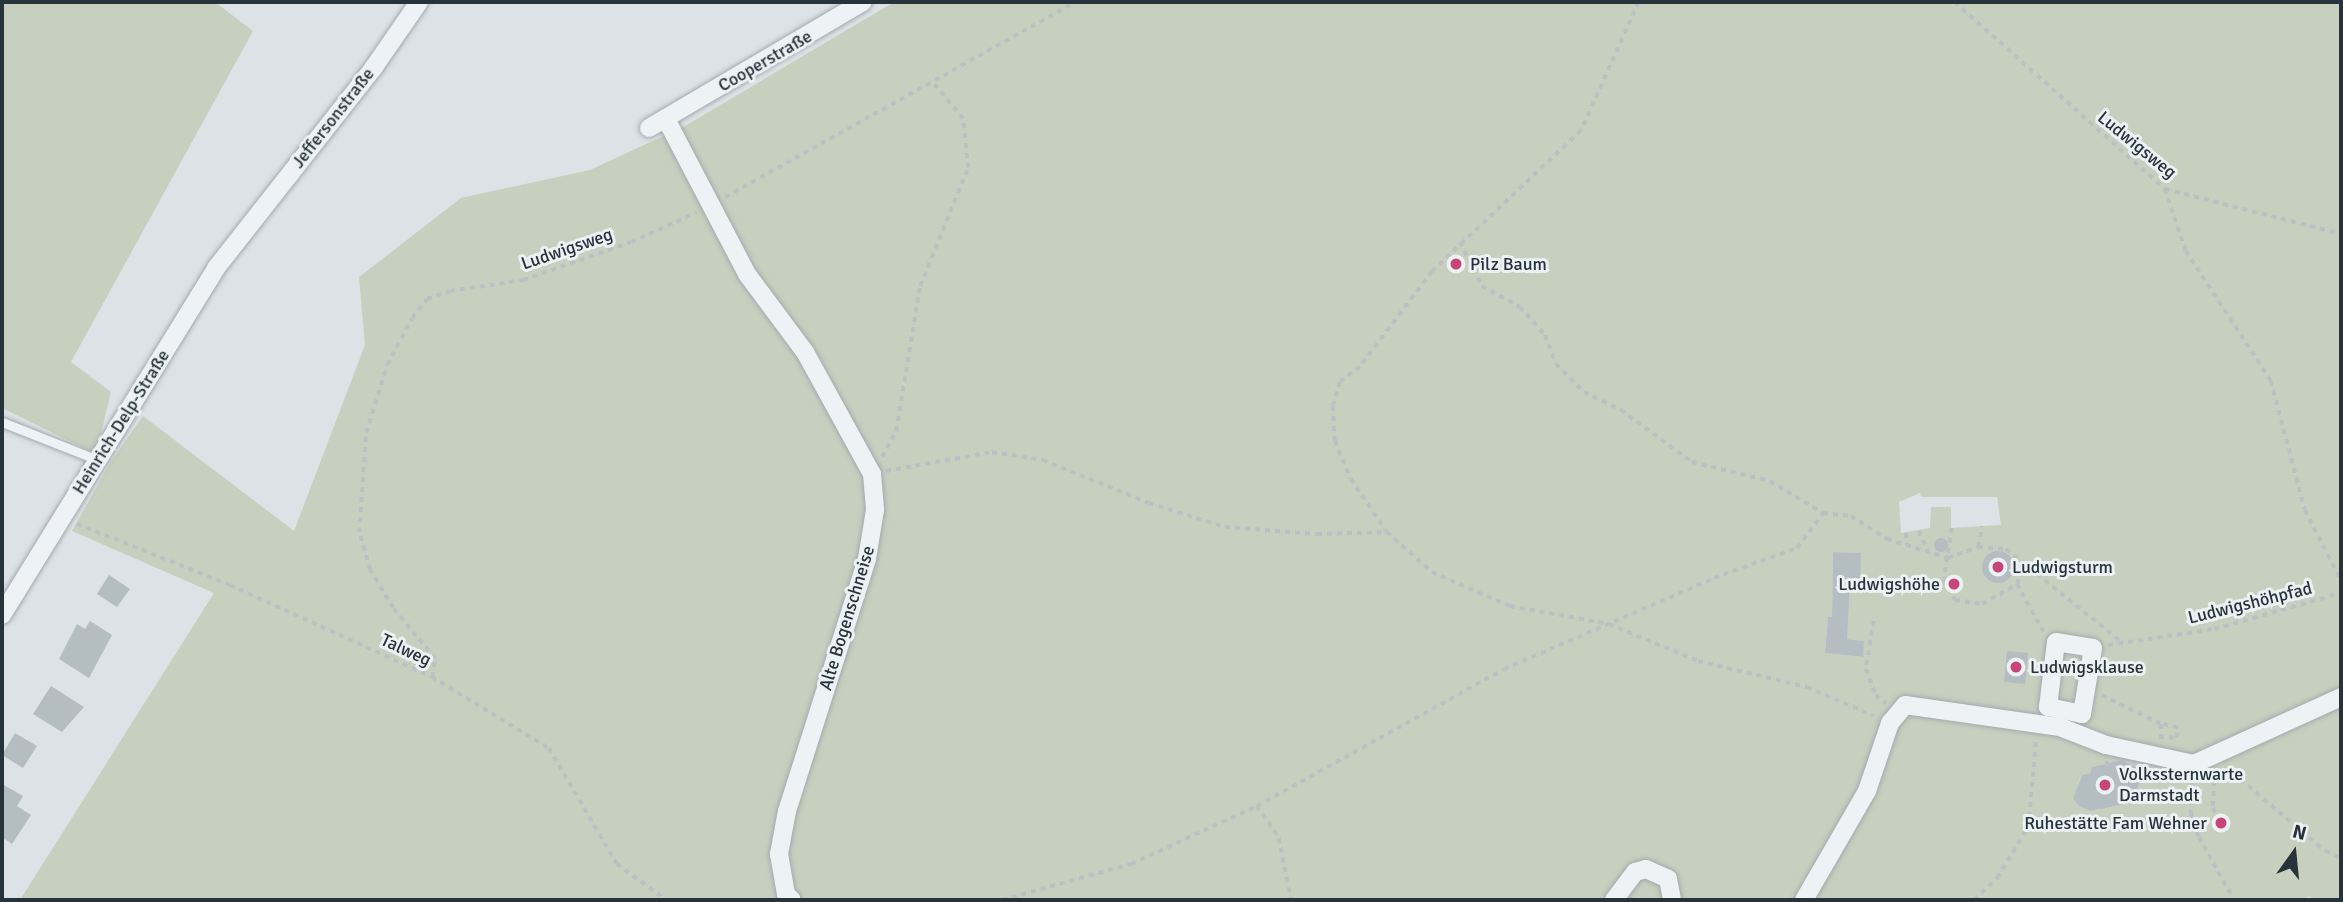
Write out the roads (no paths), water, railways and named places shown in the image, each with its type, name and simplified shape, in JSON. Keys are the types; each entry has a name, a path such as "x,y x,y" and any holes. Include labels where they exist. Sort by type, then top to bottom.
{"street":[{"name":"Jeffersonstraße","path":"243,231 374,67 419,2"},
{"name":"Cooperstraße","path":"649,128 863,2"},
{"name":"Alte Bogenschneise","path":"666,119 747,274 805,352 872,474 875,510 867,559 787,810 779,854 786,894 792,900"},
{"name":"Heinrich-Delp-Straße","path":"2,615 243,231"},
{"path":"1804,900 1867,791 1895,718 1905,705 2037,723 2106,745 2194,764 2341,697"},
{"path":"1614,900 1634,872 1646,869 1668,879 1672,900"}],"lane":[{"path":"2,422 97,460"}],"place":[{"name":"Pilz Baum","path":"1456,264"},
{"name":"Ludwigsturm","path":"1998,567"},
{"name":"Ludwigshöhe","path":"1954,584"},
{"name":"Ludwigsklause","path":"2016,667"},
{"name":"Volkssternwarte Darmstadt","path":"2105,785"},
{"name":"Ruhestätte Fam Wehner","path":"2221,823"}]}
